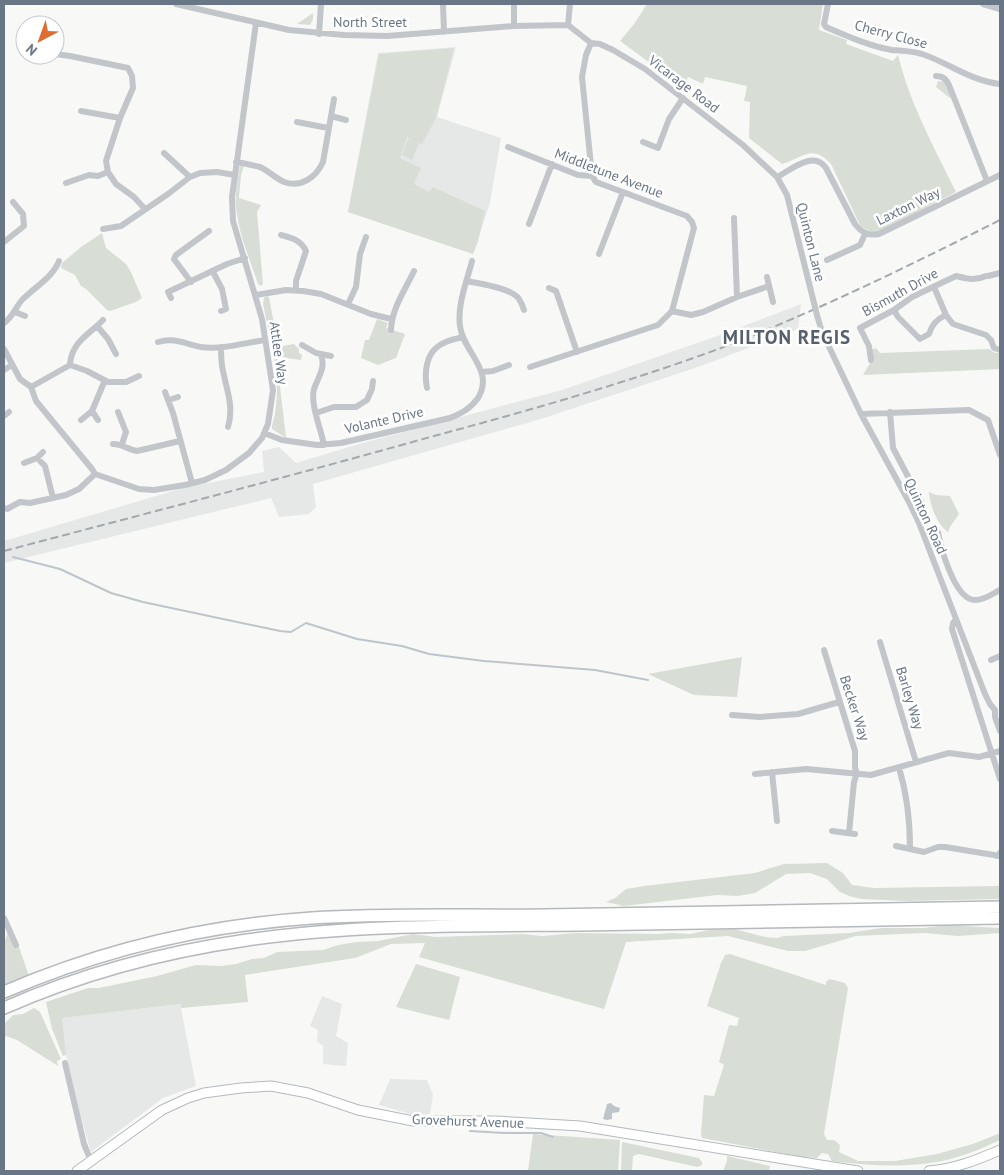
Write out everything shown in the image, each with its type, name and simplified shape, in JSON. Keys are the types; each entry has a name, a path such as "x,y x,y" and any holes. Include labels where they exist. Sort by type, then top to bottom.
{"highway":[{"path":"4,992 62,969 140,946 206,931 250,924 312,918 1000,907"},
{"path":"4,1008 65,984 138,961 209,946 302,933 444,927 1000,918"}],"street":[{"name":"North Street","path":"176,4 289,30 319,34 381,36 514,26 568,25"},
{"path":"319,34 321,4"},
{"path":"443,4 444,32"},
{"path":"514,4 514,26"},
{"path":"568,25 570,4"},
{"name":"Cherry Close","path":"828,4 824,24 826,27 882,48 923,54 961,73 985,82 1000,84"},
{"path":"986,4 1000,9"},
{"name":"Attlee Way","path":"95,474 140,489 154,490 185,485 205,480 239,462 264,433 270,416 273,390 262,318 233,221 232,196 256,23"},
{"name":"Vicarage Road","path":"568,25 592,43 605,46 621,54 645,70 743,146 777,177"},
{"path":"592,43 586,55 582,77 592,176"},
{"path":"65,55 128,68 132,76 133,88 120,118 106,162 108,172 116,184 134,197 145,209"},
{"path":"936,76 941,76 949,85 987,181"},
{"path":"643,142 658,148 669,119 682,98"},
{"path":"236,162 260,167 285,182 299,183 306,181 319,171 323,162 334,99"},
{"path":"81,111 120,118"},
{"path":"332,116 346,120"},
{"path":"298,122 328,128"},
{"name":"Middletune Avenue","path":"508,147 578,175 592,176 596,182 686,216 692,222 694,228 672,311"},
{"path":"164,153 190,177"},
{"name":"Laxton Way","path":"777,177 804,162 816,159 821,162 855,224 865,234 872,236 1000,175"},
{"path":"528,224 552,164"},
{"path":"66,183 89,175 98,176 108,172"},
{"path":"103,229 120,226 190,177 210,172 235,175"},
{"name":"Quinton Lane","path":"777,177 787,195 817,315"},
{"path":"599,254 623,192"},
{"path":"4,242 23,228 24,219 19,208 13,202"},
{"path":"12,215 19,208"},
{"path":"734,218 737,297"},
{"path":"191,282 174,259 176,255 210,231"},
{"path":"827,260 860,245 865,234"},
{"path":"281,235 298,240 306,251 298,275 296,290"},
{"path":"348,304 358,280 360,254 366,237"},
{"path":"171,298 168,292 227,264 245,258"},
{"path":"4,323 15,312 16,306 56,269 59,261"},
{"path":"472,261 460,315 460,327 463,337 482,372 493,371 509,365"},
{"path":"391,330 391,320 414,271"},
{"path":"213,272 222,289 226,309 221,311"},
{"name":"Bismuth Drive","path":"871,360 869,346 860,328 894,310 912,297 956,276 977,280 1000,273"},
{"path":"767,277 773,302"},
{"path":"467,281 497,288 518,297 524,310"},
{"path":"530,367 658,325 672,311 692,315 769,286"},
{"path":"934,287 946,315 953,324 986,335 991,340 994,348 1000,350"},
{"path":"549,288 556,291 577,352"},
{"path":"256,295 296,290 322,294 391,320"},
{"path":"894,310 898,317 920,338 929,334 932,326 938,319 946,315"},
{"path":"15,312 25,316"},
{"name":"Quinton Road","path":"817,315 822,332 861,414 909,502 988,699 998,709 995,717 1000,731"},
{"path":"70,365 77,343 103,320"},
{"path":"97,326 108,339 116,354"},
{"path":"427,388 426,368 432,351 440,345 463,337"},
{"path":"158,342 165,340 183,341 201,347 221,347 265,340"},
{"path":"302,345 321,355 331,356"},
{"path":"221,347 223,371 234,417 228,427"},
{"path":"4,349 20,379 30,387 36,401 95,474 79,489 66,495 30,503 20,502 7,509 4,508"},
{"path":"321,355 324,362 319,380 311,388 324,445"},
{"path":"4,370 12,365"},
{"path":"30,387 70,365 108,382 119,382 139,376"},
{"name":"Volante Drive","path":"264,433 282,440 301,444 324,445 341,443 450,418 464,412 473,405 484,383 482,372"},
{"path":"82,420 92,412 104,380"},
{"path":"316,413 334,407 356,407 367,400 373,381"},
{"path":"165,392 169,400 192,483"},
{"path":"169,400 178,397"},
{"path":"861,414 969,410 988,420 1000,455"},
{"path":"92,412 98,420"},
{"path":"118,412 126,432 122,444"},
{"path":"890,412 893,448 922,499"},
{"path":"113,444 122,444 130,450 137,451 180,441"},
{"path":"24,463 37,458 43,452"},
{"path":"37,458 45,466 52,498"},
{"path":"940,535 956,586 963,595 968,599 976,600 986,598 1000,590"},
{"path":"976,600 983,606"},
{"path":"956,619 952,629 1000,779"},
{"name":"Barley Way","path":"880,642 916,762"},
{"name":"Becker Way","path":"824,650 856,751 855,768 857,773 854,782 852,834 832,831"},
{"path":"991,660 1000,656"},
{"path":"732,715 760,717 798,714 839,702"},
{"path":"755,774 806,769 871,775 954,752 979,757 1000,751"},
{"path":"898,768 904,786 910,849"},
{"path":"772,772 777,821"},
{"path":"896,846 924,852 938,847 945,847 998,856 1000,853"},
{"path":"4,918 16,945"},
{"path":"64,1063 84,1144 92,1161"},
{"name":"Grovehurst Avenue","path":"77,1171 154,1115 176,1103 218,1091 271,1086 308,1093 358,1110 413,1121 495,1121 580,1126 718,1148 805,1168 858,1171"},
{"path":"928,1171 943,1170 975,1161 1000,1150"}],"shaded area":[{"path":"647,4 823,4 819,30 847,40 846,44 893,61 898,55 916,108 956,192 879,232 865,229 860,225 831,164 824,158 813,153 782,164 749,138 750,102 744,101 747,86 705,77 703,84 688,77 683,87 620,41"},
{"path":"313,13 310,25 297,24"},
{"path":"456,47 437,117 501,138 490,203 473,254 348,212 378,53"},
{"path":"454,48 436,118 422,144 419,143 412,160 402,155 408,139 412,140 407,137 400,158 421,168 414,184 429,192 433,187 485,211 473,254 348,212 379,54"},
{"path":"938,81 945,82 952,97 950,98 936,87"},
{"path":"240,165 244,166 241,175 239,198 261,205 257,212 263,284 261,286 258,284 244,245 237,214 236,194"},
{"path":"102,233 106,248 126,264 142,298 110,311 81,286 75,275 61,268 62,263"},
{"path":"269,297 278,345 294,344 302,355 301,360 278,357 277,361 286,438 272,429 277,396 277,381 273,349 263,304 264,298"},
{"path":"801,304 798,329 701,366 541,419 313,484 316,507 309,514 279,517 271,498 4,563 4,541 183,488 264,472 262,451 279,447 296,463 359,444 562,390 720,335"},
{"path":"377,319 388,323 386,328 405,334 396,358 378,365 361,358 365,340 369,340"},
{"path":"876,348 880,353 989,349 995,353 1000,353 1000,369 863,375 872,360 872,350"},
{"path":"929,492 936,495 950,496 959,514 948,532 941,525 935,514"},
{"path":"742,657 737,697 694,695 648,674"},
{"path":"827,863 843,873 852,885 874,888 1000,886 1000,899 907,901 862,899 840,892 827,879 810,873 786,874 755,893 738,896 717,895 624,906 606,902 615,898 626,889 755,873 784,864"},
{"path":"946,925 1000,928 1000,933 958,936 925,933 856,936 805,951 788,951 728,936 626,942 604,1009 419,957 425,943 391,944 355,958 245,975 248,1002 181,1008 181,1004 62,1018 66,1055 63,1056 52,1029 46,1002 88,988 99,988 157,976 196,965 221,966 236,964 252,959 264,958 277,952 323,950 338,945 378,941 413,934 436,937 522,934 542,936 576,933 690,934 709,930 734,929 777,938 784,936 849,933 881,928 924,928"},
{"path":"7,926 19,947 29,976 4,985 4,943 7,935"},
{"path":"730,954 826,985 829,979 845,983 848,988 824,1134 827,1140 834,1140 840,1145 839,1152 858,1161 895,1161 937,1154 973,1144 1000,1133 1000,1140 954,1158 924,1164 893,1166 832,1161 828,1154 822,1153 817,1158 802,1157 702,1138 704,1095 714,1096 724,1065 719,1062 729,1025 737,1026 739,1018 707,1006 721,963 725,955"},
{"path":"416,964 460,977 449,1020 396,1007"},
{"path":"322,996 342,1004 336,1036 348,1043 346,1066 323,1064 323,1046 317,1041 318,1030 310,1026"},
{"path":"182,1004 181,1008 196,1086 163,1098 91,1152 66,1055 61,1018"},
{"path":"34,1008 40,1012 61,1059 57,1061 58,1066 17,1040 4,1037 4,1024 13,1015 23,1014"},
{"path":"390,1079 427,1080 433,1095 430,1114 414,1115 379,1105"},
{"path":"611,1103 620,1108 619,1112 612,1113 612,1119 603,1119 607,1104"},
{"path":"533,1134 620,1140 618,1171 528,1171"},
{"path":"622,1142 699,1158 702,1165 697,1167 639,1154 633,1156 632,1171 621,1171"},
{"path":"727,1156 770,1166 769,1171 723,1171"}],"waterway":[{"path":"13,557 60,569 111,593 143,602 280,631 291,632 306,623 357,639 402,646 429,654 484,661 595,670 648,680"},
{"path":"470,1131 541,1133 553,1137"}],"railway":[{"path":"4,551 461,429 648,374 721,348 792,319 897,271 1000,220"}],"district":[{"name":"MILTON REGIS","path":"787,337"}]}
